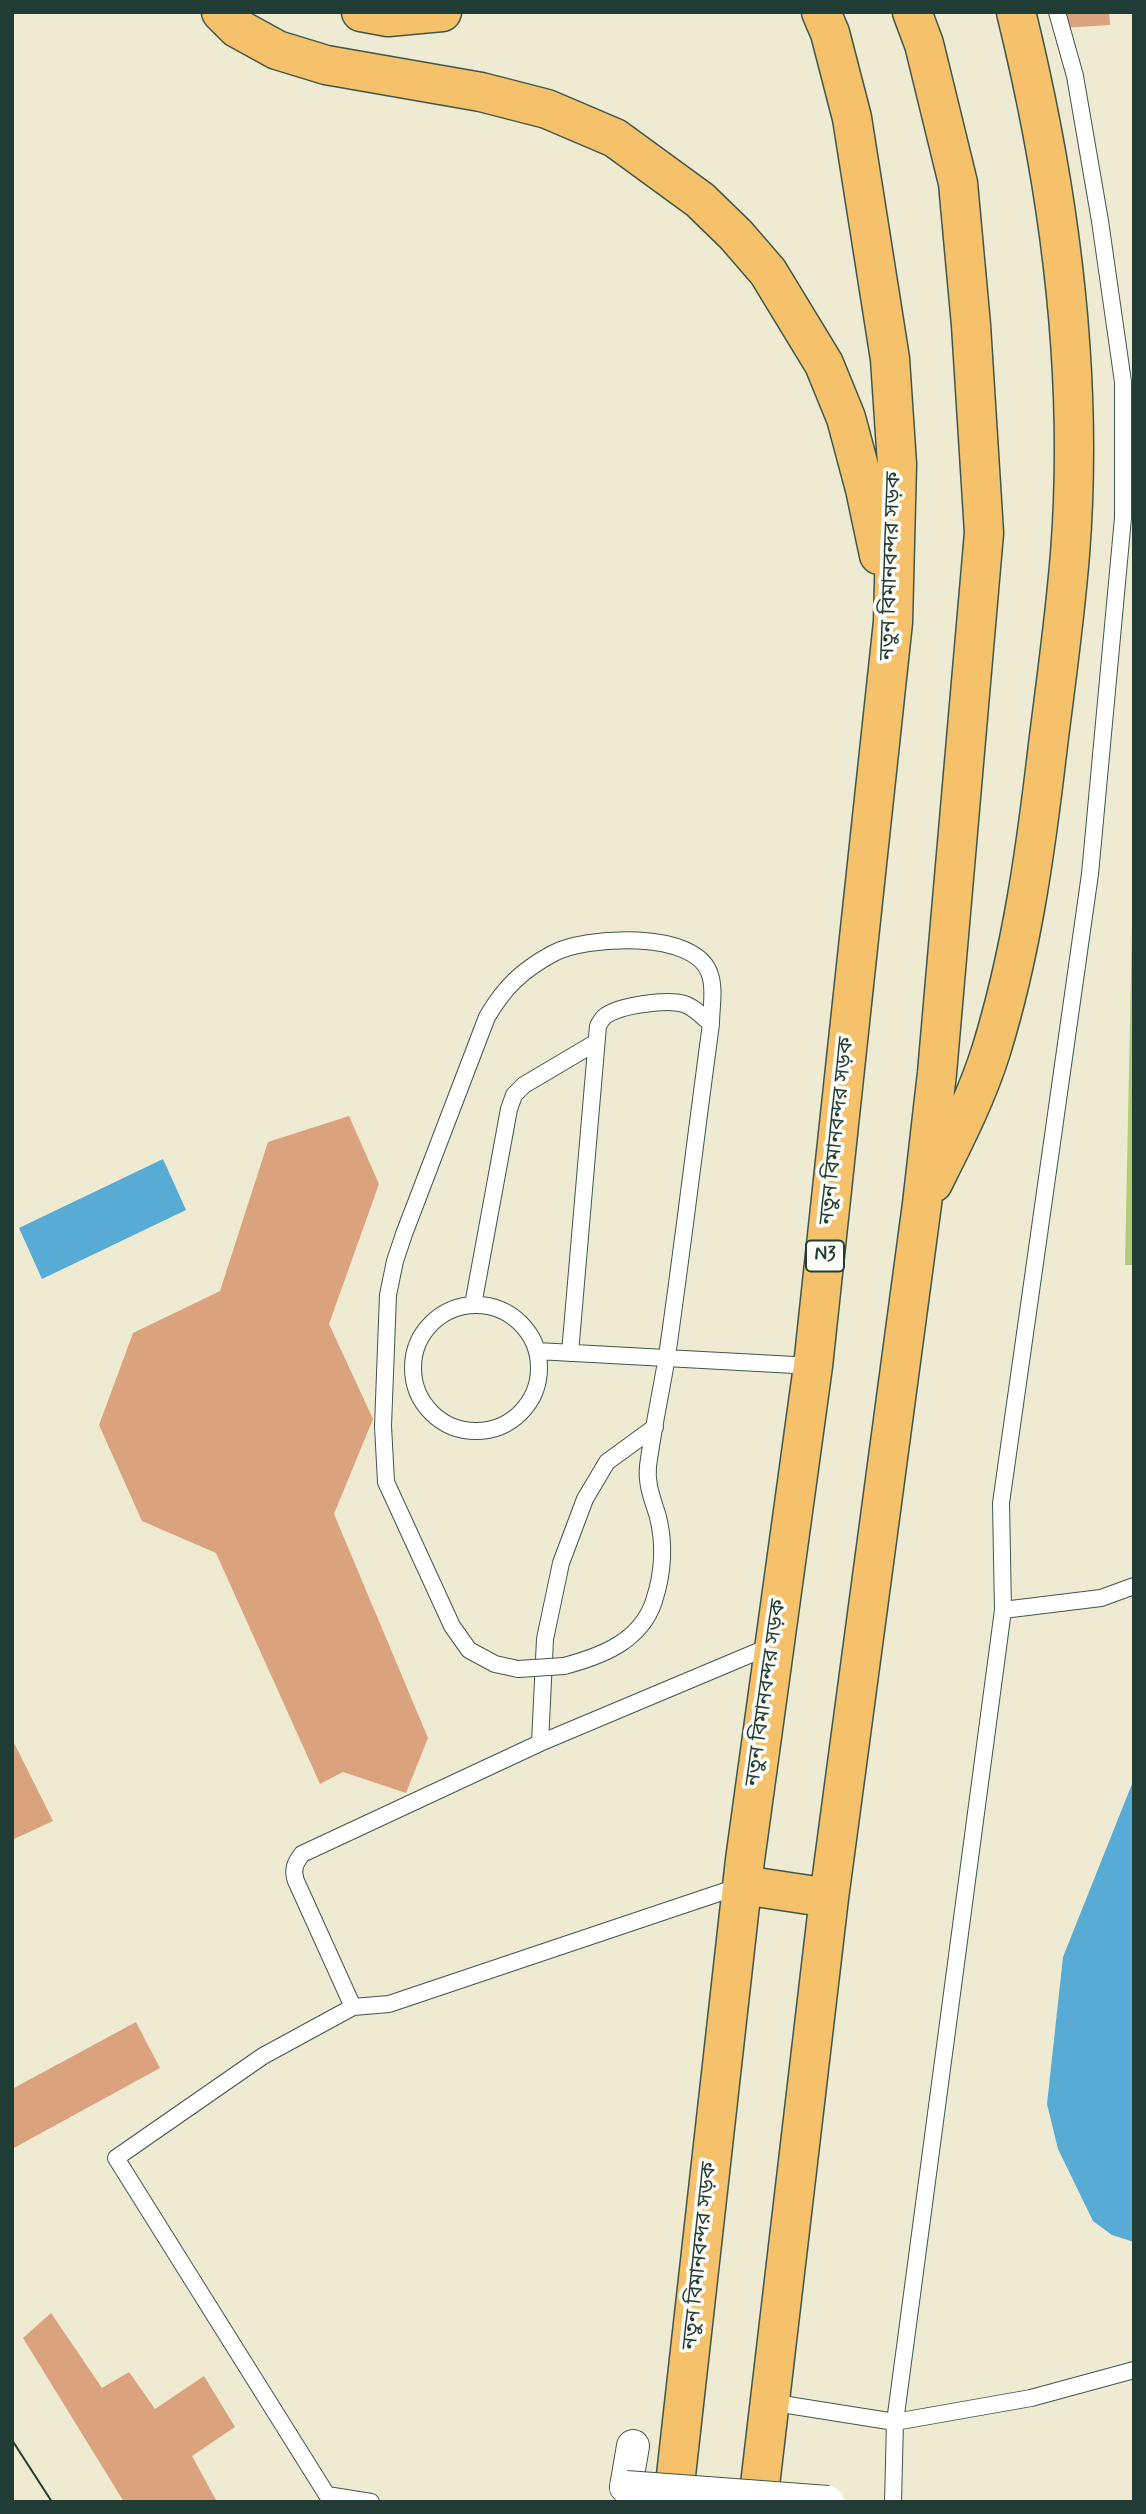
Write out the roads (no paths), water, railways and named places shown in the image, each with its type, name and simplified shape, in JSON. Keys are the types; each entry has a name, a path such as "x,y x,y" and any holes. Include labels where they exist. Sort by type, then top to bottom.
{"highway":[{"path":"221,12 237,28 277,50 326,65 481,92 547,109 615,138 700,200 736,235 768,272 824,365 846,418 865,489 893,622"},
{"path":"361,12 388,17 442,12"},
{"name":"নতুন বিমানবন্দর সড়ক","path":"669,2500 743,1885 813,1366 893,622 897,464 890,359 852,118 830,33 821,12"},
{"path":"758,2502 829,1898 922,1204 937,1073 984,533 971,325 958,183 924,44 912,12"},
{"path":"922,1204 956,1138 990,1054 1015,962 1036,853 1070,552 1073,394 1051,173 1016,12"},
{"path":"743,1885 829,1898"}],"street":[{"path":"633,2446 626,2487 828,2502"}],"lane":[{"path":"893,2502 895,2422 1003,1610 1001,1503 1090,874 1123,518 1124,383 1075,76 1057,12"},
{"path":"642,940 673,946 696,957 705,965 711,976 711,1024 667,1357 648,1468 648,1489 663,1541 662,1566 654,1602 640,1628 618,1646 588,1660 564,1666 518,1669 495,1664 469,1650 457,1634 386,1482 383,1426 388,1295 395,1261 487,1017 502,991 526,971 554,953 589,941 642,940"},
{"path":"570,1353 598,1026 603,1017 629,1007 667,1002 692,1008 711,1024"},
{"path":"473,1305 509,1109 514,1095 524,1085 595,1044"},
{"path":"473,1305 501,1310 513,1317 532,1338 537,1350 538,1379 535,1392 518,1416 494,1429 480,1432 459,1429 440,1420 421,1399 415,1386 414,1357 418,1344 425,1331 446,1312 473,1305"},
{"path":"537,1350 813,1366"},
{"path":"540,1743 545,1639 565,1550 585,1499 607,1462 655,1427"},
{"path":"1003,1610 1101,1598 1134,1586"},
{"path":"353,2007 293,1873 295,1863 302,1854 540,1743 774,1644"},
{"path":"372,2502 327,2495 116,2158 263,2056 353,2007 389,2004 743,1885"},
{"path":"769,2402 895,2422 1031,2398 1134,2370"}],"water":[{"path":"163,1159 186,1210 42,1279 19,1228"},
{"path":"1134,1779 1134,2242 1112,2235 1093,2221 1058,2149 1047,2104 1063,1957"}],"tram line":[{"path":"12,2440 52,2502"}]}
